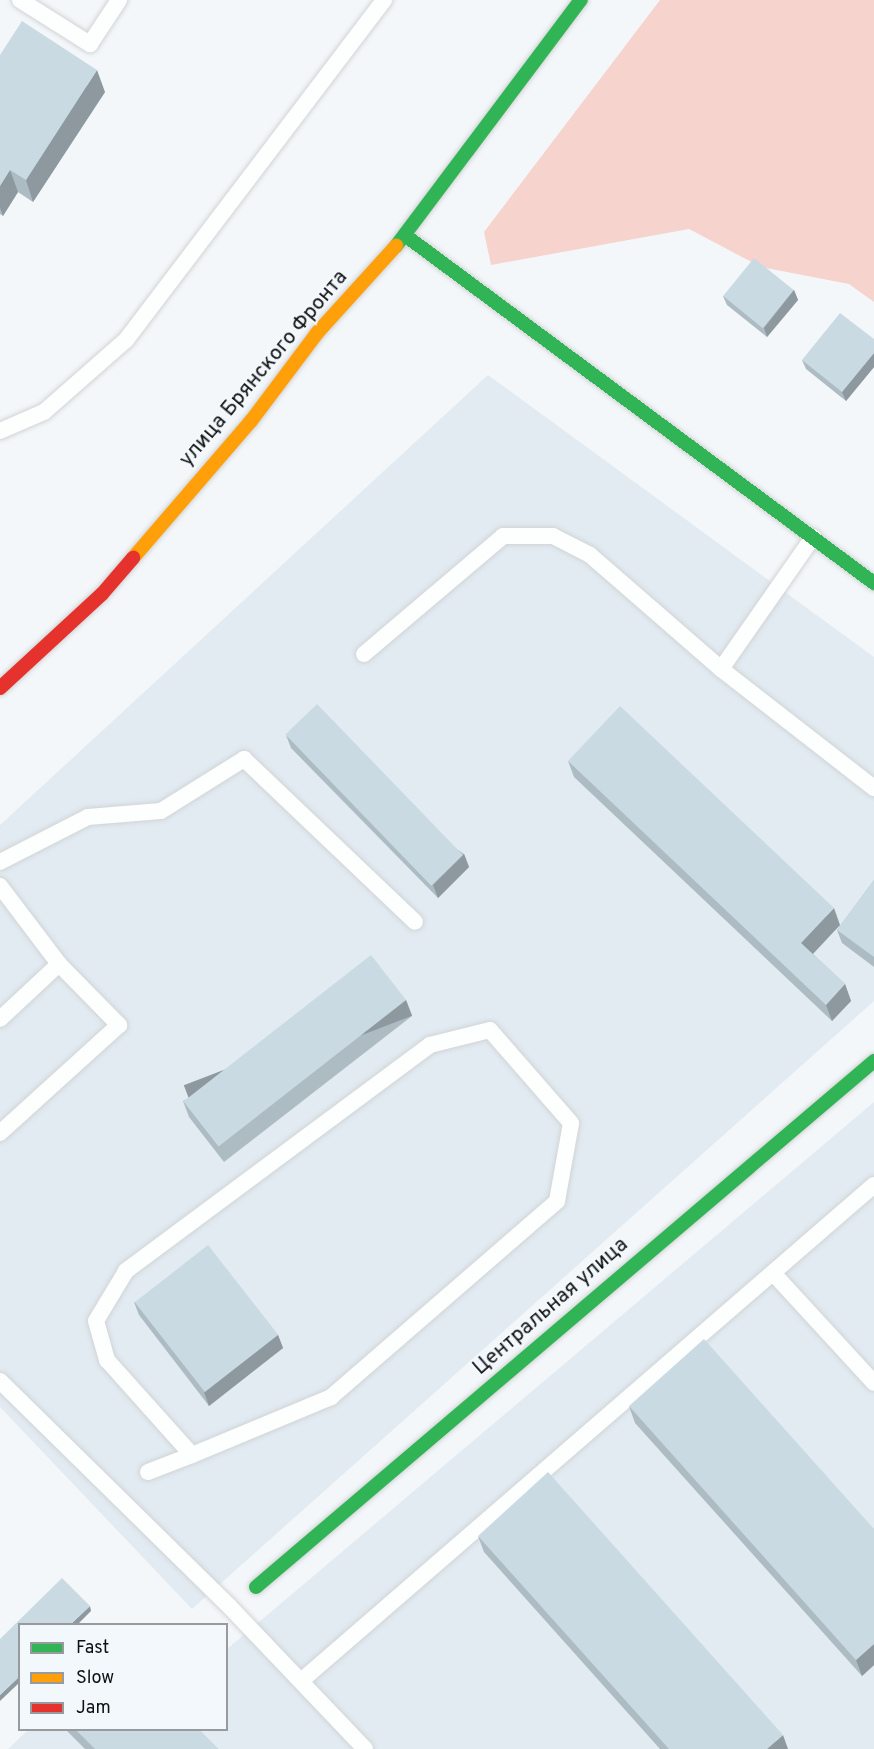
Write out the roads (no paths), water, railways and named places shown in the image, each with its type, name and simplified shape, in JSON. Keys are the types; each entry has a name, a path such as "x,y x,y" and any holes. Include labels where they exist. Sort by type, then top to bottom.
{"street":[{"name":"улица Брянского Фронта","path":"0,688 102,594 251,421 316,333 406,236 581,0"},
{"path":"406,236 874,583"},
{"name":"Центральная улица","path":"256,1587 874,1061"}],"lane":[{"path":"20,0 90,44 119,0"},
{"path":"0,431 44,412 126,340 384,0"},
{"path":"364,654 503,536 553,536 590,555 721,669 874,788"},
{"path":"721,669 813,537"},
{"path":"0,862 88,817 161,811 243,759 415,922"},
{"path":"0,886 59,964 120,1025 0,1133"},
{"path":"0,1019 59,964"},
{"path":"148,1473 192,1455 331,1396 557,1201 571,1123 490,1030 430,1046 126,1271 96,1321 107,1360 192,1455"},
{"path":"301,1681 874,1185"},
{"path":"773,1273 874,1383"},
{"path":"0,1381 120,1497 365,1749"}]}
